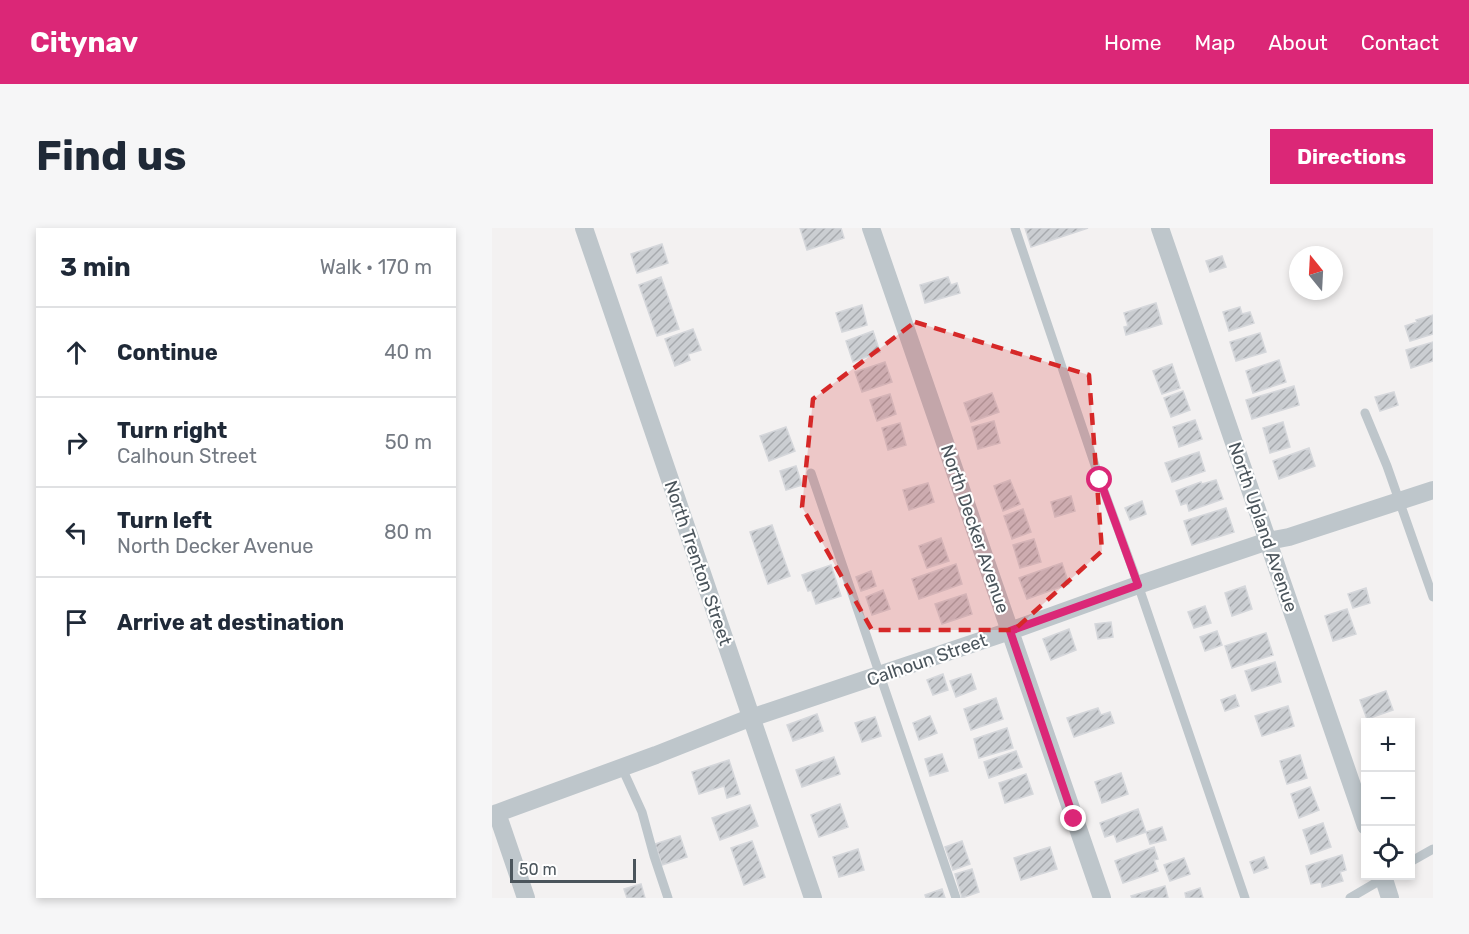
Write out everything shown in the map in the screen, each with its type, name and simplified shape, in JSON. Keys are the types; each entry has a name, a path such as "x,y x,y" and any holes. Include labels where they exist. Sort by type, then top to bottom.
{"street":[{"name":"North Trenton Street","path":"584,228 813,898"},
{"name":"North Decker Avenue","path":"871,228 1102,898"},
{"name":"North Upland Avenue","path":"1161,228 1361,814"},
{"name":"Calhoun Street","path":"494,814 742,722 1138,585 1268,541 1289,537 1433,490"},
{"path":"494,814 526,898"},
{"path":"1386,880 1390,898"}],"lane":[{"path":"1015,228 1245,898"},
{"path":"1365,413 1387,466 1433,597"},
{"path":"811,473 956,898"},
{"path":"622,768 642,812 668,898"},
{"path":"1415,859 1433,849"},
{"path":"1350,898 1380,880"}],"highlighted area":[{"path":"915,322 1089,375 1102,551 1014,630 872,630 802,507 813,399"}],"building":[{"path":"800,228 841,228 844,238 807,250"},
{"path":"1025,228 1088,228 1031,247"},
{"path":"662,244 668,263 637,273 631,254"},
{"path":"1222,256 1226,267 1210,272 1206,261"},
{"path":"661,277 679,329 657,336 639,285"},
{"path":"948,277 951,285 957,283 960,293 925,303 920,285"},
{"path":"1156,303 1162,324 1126,335 1124,327 1128,326 1124,313"},
{"path":"862,305 867,325 842,332 836,313"},
{"path":"1240,307 1242,314 1250,312 1254,323 1229,331 1223,312"},
{"path":"1433,315 1433,334 1410,341 1405,326"},
{"path":"693,329 701,350 688,354 690,360 675,366 665,339"},
{"path":"873,331 880,352 853,362 846,341"},
{"path":"1260,333 1266,352 1236,361 1230,342"},
{"path":"1433,342 1433,361 1411,368 1406,350"},
{"path":"1279,360 1286,382 1253,393 1246,371"},
{"path":"885,362 892,382 862,392 855,372"},
{"path":"1172,364 1180,388 1162,394 1153,371"},
{"path":"1294,386 1299,405 1252,419 1246,400"},
{"path":"1183,391 1190,410 1171,417 1164,398"},
{"path":"1394,392 1398,405 1380,411 1375,397"},
{"path":"992,393 999,412 971,422 964,403"},
{"path":"890,394 896,414 877,421 870,400"},
{"path":"1195,420 1202,439 1179,447 1173,427"},
{"path":"994,421 1000,443 978,449 972,427"},
{"path":"1283,422 1290,447 1270,453 1263,428"},
{"path":"900,423 906,445 888,450 882,428"},
{"path":"786,427 795,451 769,461 760,436"},
{"path":"1309,448 1315,466 1279,479 1273,461"},
{"path":"1199,452 1205,471 1172,482 1165,463"},
{"path":"796,466 802,485 786,490 780,471"},
{"path":"1010,480 1020,504 1003,511 994,486"},
{"path":"1216,480 1223,499 1189,511 1187,503 1181,505 1176,491 1201,482 1202,484"},
{"path":"928,483 934,502 909,510 903,490"},
{"path":"1071,496 1075,511 1055,517 1051,502"},
{"path":"1142,501 1146,514 1130,520 1125,508"},
{"path":"1226,508 1234,532 1192,545 1184,521"},
{"path":"1023,509 1031,532 1012,539 1004,516"},
{"path":"772,525 790,576 768,584 750,532"},
{"path":"941,538 949,561 927,568 919,546"},
{"path":"1034,539 1041,562 1020,568 1013,545"},
{"path":"1062,563 1069,584 1027,599 1019,578"},
{"path":"956,564 962,584 919,599 912,579"},
{"path":"831,565 841,596 816,604 802,575"},
{"path":"871,571 876,586 861,591 856,577"},
{"path":"1245,586 1252,609 1232,616 1225,593"},
{"path":"1366,588 1370,603 1353,608 1348,594"},
{"path":"883,590 890,609 872,615 866,597"},
{"path":"966,594 972,614 942,624 935,604"},
{"path":"1205,606 1211,623 1194,628 1188,612"},
{"path":"1347,609 1356,634 1333,641 1325,616"},
{"path":"1111,622 1113,637 1098,639 1095,624"},
{"path":"1069,629 1076,650 1051,660 1043,639"},
{"path":"1217,631 1222,645 1205,651 1200,637"},
{"path":"1266,633 1273,655 1232,668 1225,646"},
{"path":"1275,662 1281,682 1252,691 1245,671"},
{"path":"943,674 948,690 933,695 927,680"},
{"path":"971,674 976,689 956,697 950,681"},
{"path":"1386,691 1393,710 1367,718 1360,700"},
{"path":"1235,695 1239,706 1225,711 1221,700"},
{"path":"996,698 1003,719 971,730 964,709"},
{"path":"1288,706 1294,726 1262,736 1255,716"},
{"path":"1098,708 1101,715 1110,712 1114,723 1074,737 1067,718"},
{"path":"817,714 823,731 793,741 787,725"},
{"path":"930,716 937,733 919,740 913,723"},
{"path":"875,717 881,736 862,742 855,723"},
{"path":"1007,728 1013,748 979,758 974,739"},
{"path":"1016,751 1022,767 989,778 984,762"},
{"path":"942,754 948,771 930,776 925,759"},
{"path":"1300,755 1307,778 1287,784 1280,761"},
{"path":"834,757 840,774 802,787 796,770"},
{"path":"729,760 740,794 727,798 724,786 699,794 692,772"},
{"path":"1121,773 1128,794 1102,803 1095,782"},
{"path":"1026,774 1033,794 1005,803 999,783"},
{"path":"1310,787 1319,810 1299,818 1291,794"},
{"path":"840,804 848,827 819,837 811,815"},
{"path":"750,805 758,826 720,840 712,818"},
{"path":"1138,809 1146,832 1117,842 1114,834 1105,837 1100,823"},
{"path":"1323,823 1331,847 1311,854 1303,830"},
{"path":"1162,827 1166,840 1150,844 1146,832"},
{"path":"680,836 687,857 662,865 655,844"},
{"path":"752,841 765,877 744,885 731,848"},
{"path":"962,841 970,864 953,870 945,847"},
{"path":"1050,847 1057,869 1021,880 1014,858"},
{"path":"1154,847 1158,859 1154,860 1158,871 1123,883 1115,861"},
{"path":"858,849 864,870 839,877 833,857"},
{"path":"1342,855 1346,870 1340,872 1343,881 1322,887 1321,882 1311,884 1306,866"},
{"path":"1264,857 1268,868 1254,873 1250,862"},
{"path":"1184,858 1190,874 1170,881 1164,865"},
{"path":"972,869 979,892 962,898 955,874"},
{"path":"641,884 645,898 627,898 624,889"},
{"path":"1165,886 1168,898 1132,898 1131,896"},
{"path":"1200,888 1203,898 1186,898 1185,893"},
{"path":"942,889 945,898 926,898 925,895"}],"route":[{"path":"1074,819 1010,631 1138,585 1100,480"}]}
